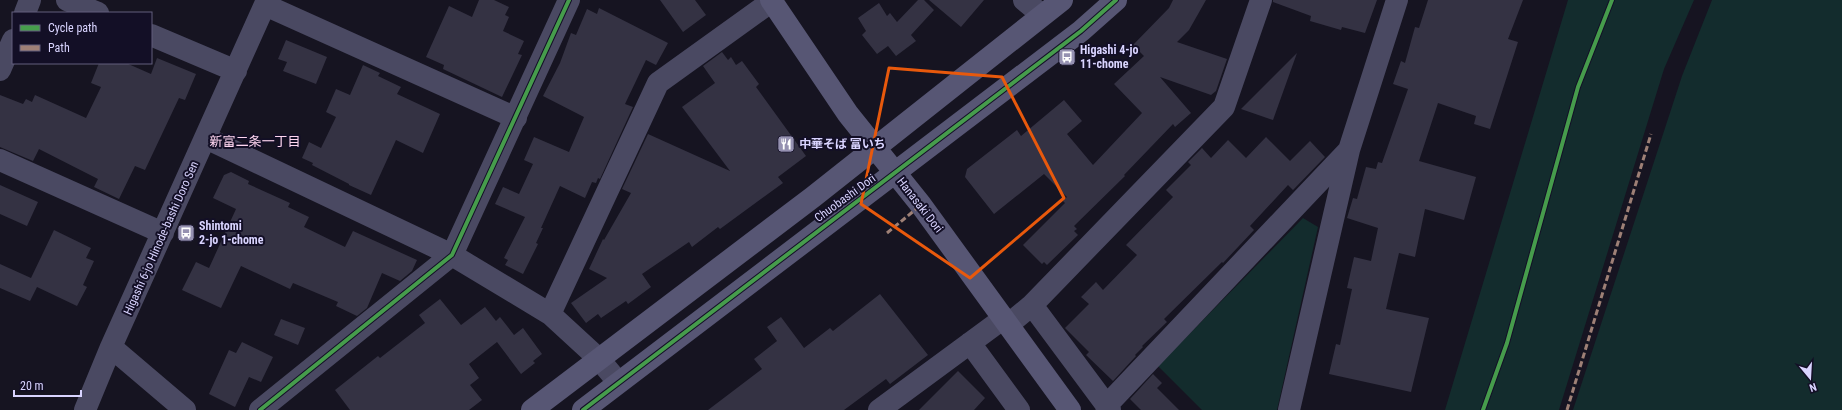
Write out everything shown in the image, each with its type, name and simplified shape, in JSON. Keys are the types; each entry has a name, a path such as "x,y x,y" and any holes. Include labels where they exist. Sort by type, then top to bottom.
{"street":[{"path":"25,12 30,0"},
{"path":"67,0 96,12"},
{"path":"260,410 452,255 569,0"},
{"path":"550,314 658,83 771,0"},
{"name":"Hanasaki Dori","path":"771,0 848,114 922,205 1070,410"},
{"path":"1024,0 1042,15"},
{"name":"Chuobashi Dori","path":"532,410 813,197 1062,0"},
{"name":"Chuobashi Dori","path":"583,410 828,222 896,173 1081,31 1116,0"},
{"path":"879,410 970,343 1032,305 1224,107 1261,0"},
{"path":"1289,410 1349,150 1397,0"},
{"path":"266,2 516,118"},
{"name":"Higashi 6-jo Hinode-bashi Doro Sen","path":"85,410 111,347 266,2"},
{"path":"152,35 236,71"},
{"path":"0,70 12,42"},
{"path":"206,138 452,255 550,314 599,359 618,382"},
{"path":"1032,305 1108,408 1349,150"},
{"path":"0,160 163,233"},
{"path":"970,343 1020,410"},
{"path":"111,347 185,410"}],"highlighted area":[{"path":"889,68 1002,77 1064,198 970,278 861,204"}],"green space":[{"path":"1568,0 1694,0 1664,69 1559,410 1445,410"},
{"path":"1712,0 1842,0 1842,410 1573,410 1682,76"},
{"path":"1303,218 1318,227 1277,410 1202,410 1158,366"}],"building":[{"path":"479,0 494,0 509,7 505,15 509,17 503,31 524,41 518,54 522,55 502,97 443,69 444,65 426,57 449,6 472,17"},
{"path":"660,0 695,0 706,15 683,32"},
{"path":"918,0 924,0 934,10 911,35 916,41 896,56 888,46 877,54 862,35 866,31 858,18 879,3 887,16 890,13 897,22"},
{"path":"929,0 984,0 961,27"},
{"path":"1173,0 1206,0 1189,30 1177,42 1227,59 1216,91 1211,95 1160,77 1191,113 1175,127 1173,124 1124,175 1125,176 1074,226 1077,229 1074,231 1078,235 1047,265 1044,262 1042,264 1023,245 1065,203 1063,201 1067,197 1044,174 994,214 965,177 967,169 1017,130 1021,136 1064,100 1082,121 1067,134 1093,165 1142,113 1114,84 1144,56 1133,45 1169,8"},
{"path":"1273,0 1377,0 1365,33 1342,27 1341,30 1310,21 1311,16 1273,2"},
{"path":"1428,0 1523,0 1508,39 1518,42 1490,129 1474,124 1476,116 1438,103 1419,161 1476,177 1464,220 1425,209 1415,257 1399,253 1386,309 1429,318 1411,392 1329,374 1336,344 1340,345 1352,289 1347,288 1354,257 1371,261 1378,228 1347,218 1353,198 1357,199 1366,167 1376,169 1378,162 1382,163 1408,89 1393,84 1401,61 1405,63 1415,27 1419,28"},
{"path":"599,8 668,43 656,65 646,60 625,104 633,107 600,179 598,178 596,183 592,182 585,198 560,186 541,228 543,228 536,243 538,244 523,274 505,265 508,260 504,258 525,217 495,204 503,187 519,194 533,164 524,160 534,137 569,152 584,117 543,96 560,63 571,33 576,35 587,9 597,14"},
{"path":"286,40 327,57 316,84 283,71 287,62 278,59"},
{"path":"722,52 728,60 731,57 736,65 742,61 759,84 756,87 806,156 778,177 783,183 720,229 718,227 692,247 689,242 642,274 651,287 628,304 626,301 601,318 598,314 586,323 571,303 607,278 589,269 603,239 604,240 631,193 622,189 648,134 730,171 682,107 715,83 703,66"},
{"path":"1297,53 1273,120 1241,109"},
{"path":"157,58 196,74 185,100 179,98 145,170 135,166 119,199 94,187 98,179 39,149 33,161 0,147 0,95 23,104 26,99 32,102 35,95 86,118 101,87 91,83 99,64 128,64 151,74"},
{"path":"363,65 380,73 378,76 401,87 397,94 440,114 423,153 396,140 371,195 349,185 302,158 309,142 321,148 336,117 326,112 336,89 350,95"},
{"path":"1266,137 1290,161 1310,141 1325,157 1293,190 1288,185 1250,226 1254,230 1223,263 1222,262 1164,319 1167,322 1142,346 1143,347 1135,355 1136,356 1113,381 1086,355 1089,352 1065,328 1089,304 1081,297 1096,282 1103,290 1137,255 1126,245 1173,197 1166,190 1191,165 1188,162 1202,148 1211,158 1228,140 1246,158"},
{"path":"231,172 249,181 248,184 290,203 288,207 309,217 304,227 345,247 353,231 417,260 412,271 400,281 382,273 367,308 357,316 336,306 338,302 293,283 290,289 241,266 221,308 182,290 196,262 209,268 236,209 213,198 224,175"},
{"path":"0,185 38,202 27,226 0,214"},
{"path":"54,230 91,248 86,258 94,261 83,285 87,287 77,306 37,287 30,301 0,288 0,264 31,278"},
{"path":"880,294 928,355 890,384 886,379 844,410 708,410 762,369 754,359 777,341 767,327 781,317 804,348 830,328 833,331"},
{"path":"440,299 461,325 485,307 496,321 500,317 514,335 523,328 542,354 533,361 535,363 521,374 497,342 469,364 479,378 470,385 482,400 469,410 350,410 335,390 378,356 380,358 425,323 419,315"},
{"path":"281,319 305,328 298,345 274,335"},
{"path":"242,342 273,357 261,382 249,377 235,407 209,394 229,350 236,353"},
{"path":"958,371 985,398 974,410 919,410"},
{"path":"1153,374 1162,383 1157,388 1179,410 1141,410 1130,399"}],"marked path":[{"path":"1567,410 1651,134"},
{"path":"887,233 921,205"}],"cycle path":[{"path":"260,410 452,255 569,0"},
{"path":"583,410 1081,31 1116,0"},
{"path":"1483,410 1507,343 1578,87 1612,0"}],"place":[{"name":"Higashi 4-jo 11-chome","path":"1067,57"},
{"name":"中華そば 富いち","path":"786,144"},
{"name":"Shintomi 2-jo 1-chome","path":"186,233"}],"district":[{"name":"新富二条一丁目","path":"255,141"}]}
